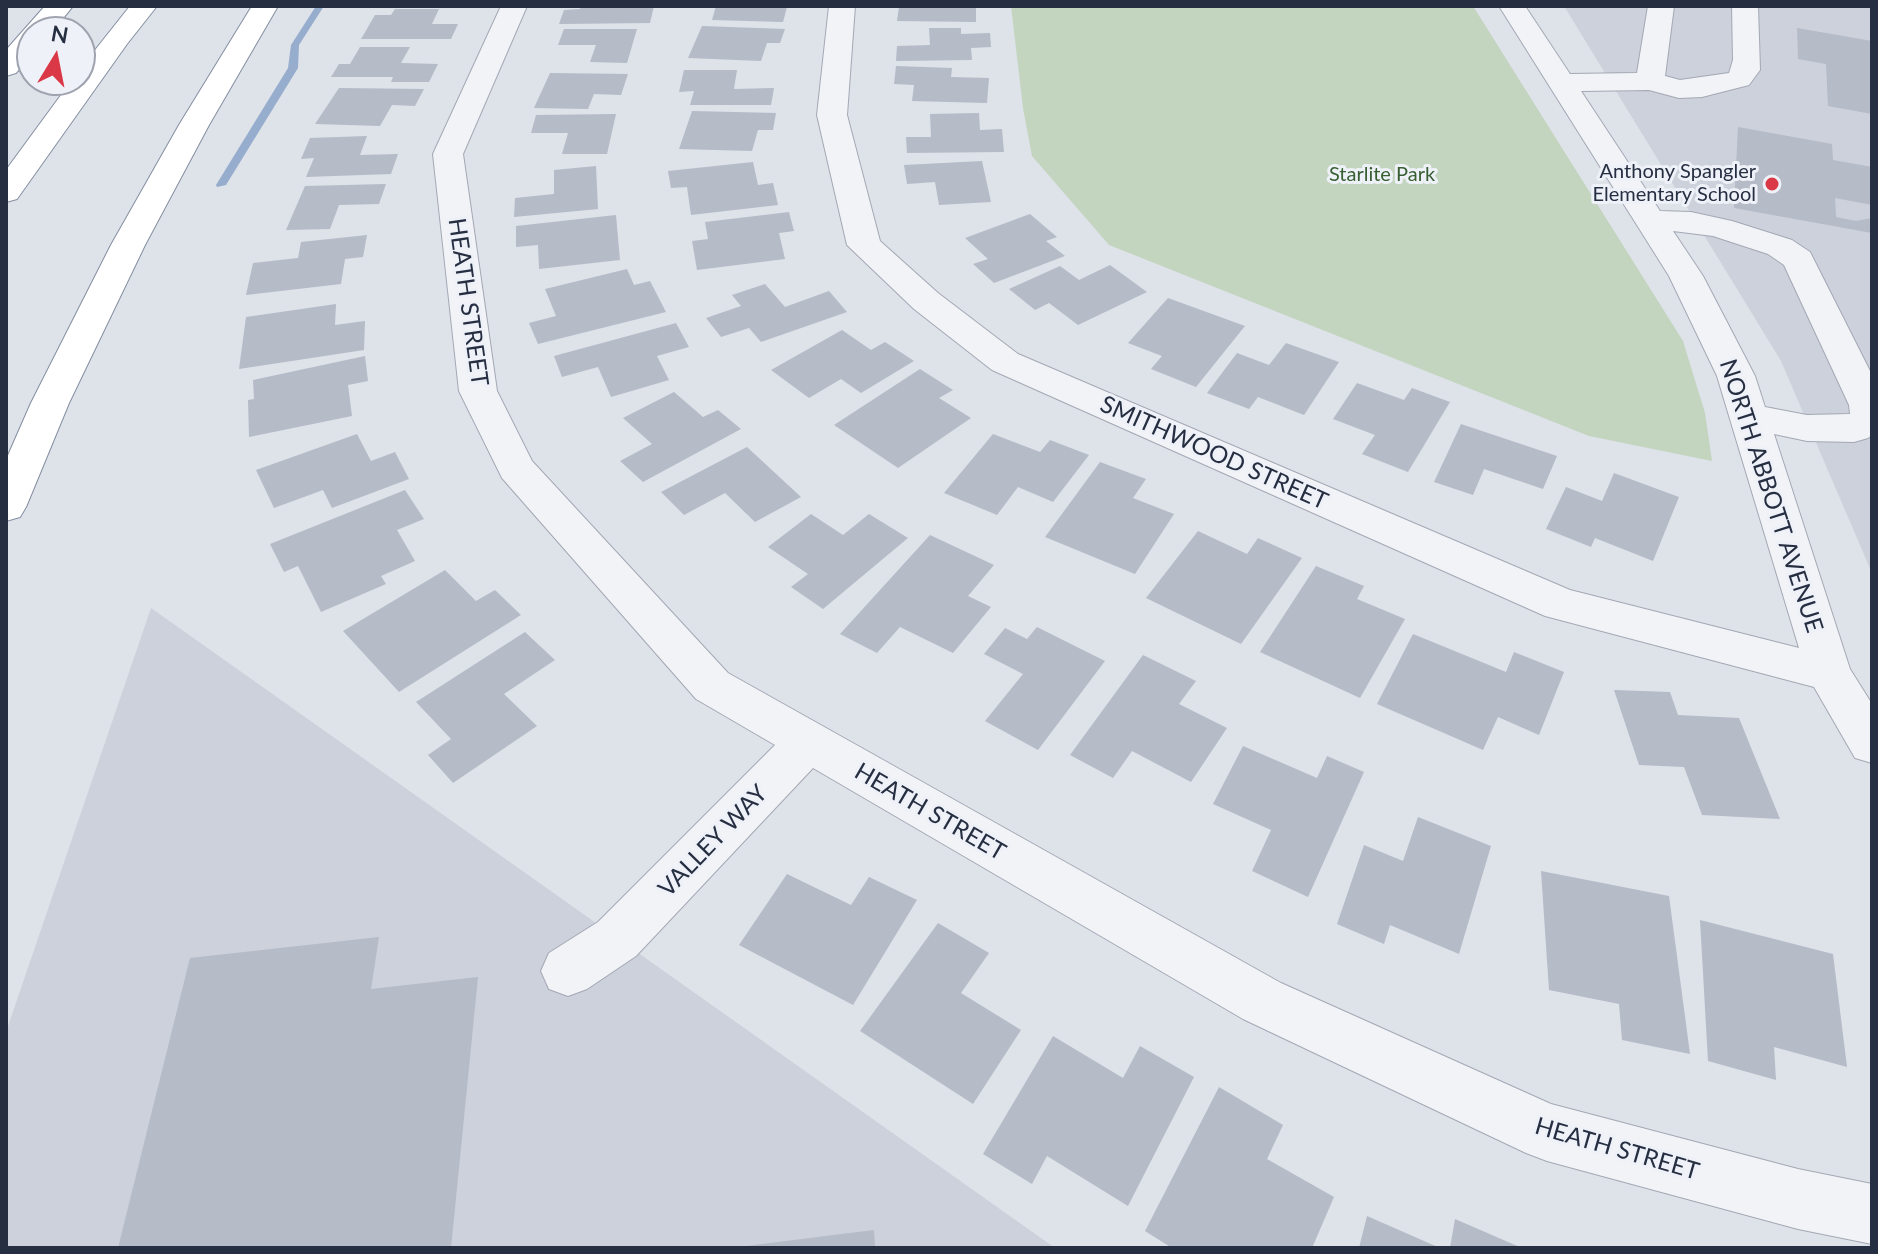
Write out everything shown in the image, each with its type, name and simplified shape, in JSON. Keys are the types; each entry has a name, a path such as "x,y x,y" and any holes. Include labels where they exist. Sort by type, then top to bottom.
{"highway":[{"path":"6,192 117,38 144,6"},
{"path":"6,507 50,403 128,245 194,125 265,6"}],"street":[{"name":"HEATH STREET","path":"514,6 448,154 478,391 516,468 712,686 1262,1001 1547,1132 1798,1199 1872,1214"},
{"name":"SMITHWOOD STREET","path":"842,6 832,115 864,245 926,301 1005,362 1560,604 1829,673"},
{"name":"NORTH ABBOTT AVENUE","path":"1512,6 1686,276 1736,376 1829,673 1872,744"},
{"path":"1650,81 1661,6"},
{"path":"1562,83 1650,81 1691,89 1739,79 1746,70 1747,60 1745,6"},
{"path":"1650,220 1691,222 1720,228 1780,247 1798,259 1868,405 1870,419 1854,429 1807,428 1749,417"},
{"name":"VALLEY WAY","path":"568,971 617,939 808,742"}],"shaded area":[{"name":"Anthony Spangler Elementary School","path":"1564,6 1872,6 1872,573 1781,361"},
{"path":"151,608 1055,1248 6,1248 6,1032"}],"green space":[{"name":"Starlite Park","path":"1011,6 1473,6 1683,341 1705,413 1712,461 1589,436 1109,245 1032,156"}],"building":[{"path":"581,6 654,6 650,23 559,24 564,10 580,9"},
{"path":"716,6 787,7 783,22 712,20"},
{"path":"976,6 976,22 897,21 899,7"},
{"path":"395,9 439,9 432,24 458,24 451,39 361,39 375,15 391,15"},
{"path":"702,26 785,29 780,43 767,43 761,61 688,58"},
{"path":"929,28 961,28 961,34 990,33 991,47 971,48 972,60 896,61 897,46 930,45"},
{"path":"1797,28 1872,41 1872,114 1828,106 1826,64 1798,59"},
{"path":"564,29 637,29 627,63 590,62 596,45 558,45"},
{"path":"360,47 410,47 401,63 438,64 429,82 391,82 393,77 331,77 339,64 350,64"},
{"path":"896,66 952,68 951,77 989,78 987,103 912,101 914,85 894,84"},
{"path":"684,70 737,70 734,89 774,88 771,105 690,105 694,91 679,92"},
{"path":"550,73 628,74 621,95 594,94 588,109 534,108"},
{"path":"339,88 424,89 415,106 392,105 380,126 315,124"},
{"path":"692,111 776,113 773,130 758,130 752,151 679,149"},
{"path":"979,113 980,130 1002,129 1004,152 907,153 906,137 931,137 930,114"},
{"path":"616,114 607,154 562,154 568,133 531,133 536,115"},
{"path":"1738,127 1832,144 1833,160 1872,167 1872,205 1835,198 1836,217 1856,221 1872,218 1872,233 1734,208"},
{"path":"367,136 360,155 398,154 391,174 306,177 314,158 301,159 310,138"},
{"path":"982,161 991,202 939,205 935,182 907,184 904,165"},
{"path":"753,162 758,185 773,183 778,205 691,215 687,187 671,188 668,171"},
{"path":"596,166 598,209 514,217 515,198 554,194 554,170"},
{"path":"386,184 379,204 339,205 330,229 286,230 305,186"},
{"path":"789,212 794,231 779,233 785,259 697,270 692,241 708,239 705,222"},
{"path":"1030,214 1057,237 1046,241 1065,256 994,283 973,264 988,259 965,238"},
{"path":"616,215 620,260 539,269 538,245 516,247 516,226"},
{"path":"367,235 363,257 345,259 341,284 246,295 253,263 298,258 301,242"},
{"path":"1110,265 1147,292 1078,325 1049,303 1035,310 1009,289 1060,266 1079,280"},
{"path":"627,269 634,285 650,281 666,312 538,344 529,323 556,316 545,289"},
{"path":"765,284 785,307 829,291 847,312 761,342 749,328 721,337 706,318 741,306 732,295"},
{"path":"1168,298 1245,326 1196,387 1151,369 1162,356 1128,343"},
{"path":"336,304 335,325 365,321 364,350 239,369 246,317"},
{"path":"676,323 689,347 657,356 669,380 611,397 598,367 562,377 554,356"},
{"path":"842,330 871,350 885,342 914,361 861,393 841,379 809,398 771,370"},
{"path":"1286,343 1339,362 1304,415 1258,397 1249,409 1207,393 1237,353 1269,365"},
{"path":"365,356 368,381 348,385 352,416 249,437 248,400 254,399 253,380"},
{"path":"920,369 953,390 939,398 971,418 898,468 834,425"},
{"path":"1357,383 1404,400 1412,388 1450,402 1408,472 1362,454 1375,435 1333,419"},
{"path":"674,392 703,417 718,410 741,429 643,482 620,461 652,444 623,418"},
{"path":"1461,424 1557,456 1543,489 1484,469 1473,495 1434,482"},
{"path":"357,434 371,461 395,452 409,479 332,508 323,490 274,508 256,470"},
{"path":"993,434 1040,452 1050,440 1089,455 1053,502 1018,487 997,515 944,493"},
{"path":"747,447 801,497 755,522 725,493 684,515 661,492"},
{"path":"1100,462 1146,479 1133,498 1174,514 1135,574 1045,537"},
{"path":"1614,473 1679,497 1653,561 1595,538 1591,547 1546,529 1566,487 1602,501"},
{"path":"405,490 424,519 397,530 415,561 381,576 386,584 321,612 298,566 284,572 270,544"},
{"path":"811,514 843,535 869,514 908,538 823,609 791,587 808,574 768,547"},
{"path":"1198,531 1247,554 1258,538 1302,558 1241,644 1146,598"},
{"path":"930,535 994,565 968,596 991,607 953,653 900,627 877,653 840,634"},
{"path":"1316,566 1364,586 1357,599 1405,619 1360,698 1260,652"},
{"path":"445,570 476,601 495,590 521,615 399,692 343,631"},
{"path":"1037,627 1105,661 1038,750 985,721 1023,674 984,654 1005,628 1027,639"},
{"path":"525,632 555,660 504,694 537,726 453,783 428,755 451,739 416,702"},
{"path":"1413,634 1506,672 1514,652 1564,672 1539,735 1498,717 1483,750 1377,704"},
{"path":"1143,655 1196,681 1179,704 1227,728 1191,782 1132,751 1113,778 1070,755"},
{"path":"1614,690 1670,692 1678,715 1739,718 1780,819 1702,815 1684,767 1639,765"},
{"path":"1243,746 1317,778 1327,756 1364,772 1308,897 1252,871 1271,830 1213,804"},
{"path":"1418,817 1491,846 1459,954 1390,925 1384,944 1337,924 1364,845 1403,861"},
{"path":"1541,871 1669,896 1690,1054 1622,1040 1619,1004 1549,990"},
{"path":"787,874 851,905 869,877 917,900 853,1005 739,945"},
{"path":"1700,920 1833,954 1847,1067 1774,1047 1776,1080 1708,1061"},
{"path":"938,923 989,953 961,993 1021,1030 973,1104 860,1031"},
{"path":"379,937 371,989 478,977 451,1248 118,1248 190,958"},
{"path":"1053,1036 1123,1078 1140,1046 1194,1077 1128,1206 1047,1156 1032,1184 983,1154"},
{"path":"1219,1087 1283,1125 1267,1159 1334,1197 1312,1248 1172,1248 1145,1231"},
{"path":"1367,1216 1440,1248 1359,1248"},
{"path":"1455,1219 1522,1248 1450,1248"},
{"path":"874,1230 875,1248 746,1248 746,1246"}],"waterway":[{"path":"221,185 293,68 295,45 320,6"}],"place":[{"name":"Anthony Spangler Elementary School","path":"1772,184"}]}
